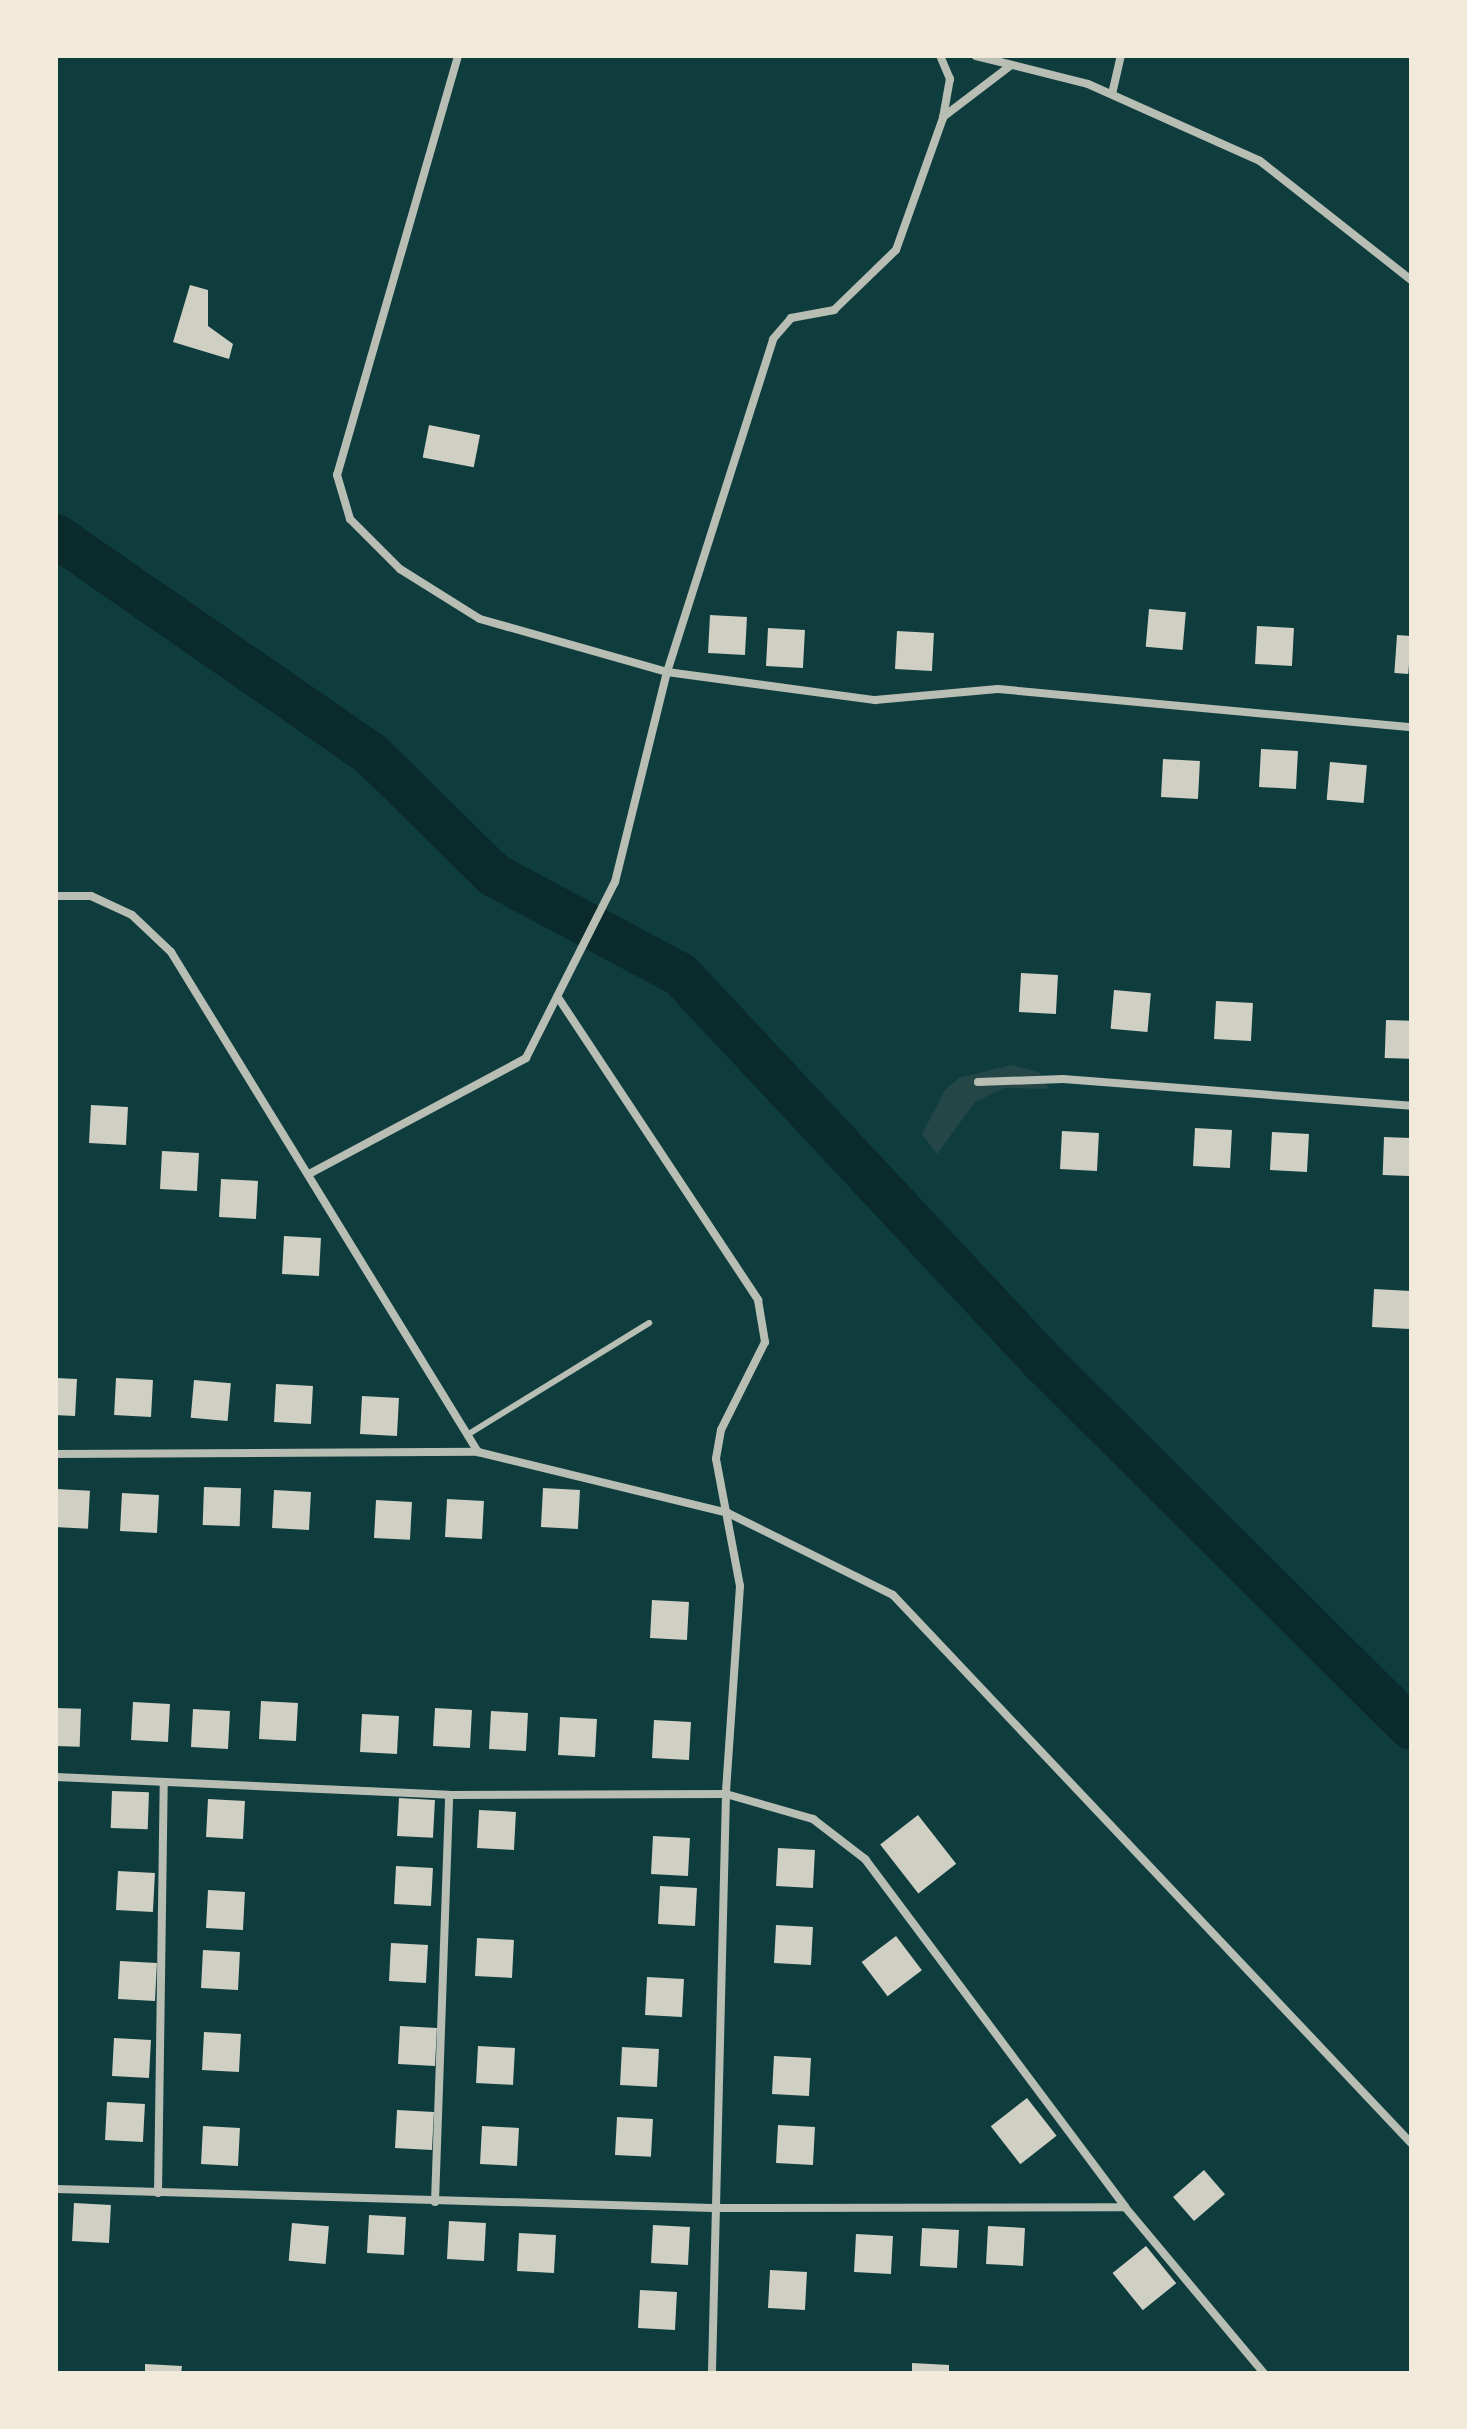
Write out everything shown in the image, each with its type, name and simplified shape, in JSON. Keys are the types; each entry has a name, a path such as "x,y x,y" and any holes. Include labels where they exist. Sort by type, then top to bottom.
{"street":[{"path":"458,56 345,431 337,475 350,519 400,569 480,619 667,672 875,700 998,689 1411,727"},
{"path":"309,1174 526,1058 599,918 667,672 773,339 791,318 834,310 896,250 943,118 950,79 940,56"},
{"path":"976,56 1112,94 1260,161 1411,280"},
{"path":"1112,94 1121,56"},
{"path":"943,118 1010,66"},
{"path":"56,896 91,896 132,915 171,952 478,1452"},
{"path":"559,999 758,1300 765,1342 721,1430 716,1459 740,1586 726,1794 713,2208 712,2373"},
{"path":"978,1082 1063,1079 1411,1106"},
{"path":"56,1454 478,1452 728,1513 893,1595 1411,2143"},
{"path":"56,1777 449,1795 726,1794 813,1819 865,1859 1125,2207 1264,2373"},
{"path":"158,2193 164,1782"},
{"path":"435,2202 449,1795"},
{"path":"56,2189 713,2208 1125,2207"}],"lane":[{"path":"467,1435 649,1323"}],"shaded area":[{"path":"1011,1065 1039,1072 1049,1089 1004,1088 975,1102 937,1154 922,1134 945,1090 959,1078"}],"building":[{"path":"190,285 208,290 208,326 233,344 229,359 173,342"},
{"path":"429,425 480,435 474,467 423,457"},
{"path":"1149,609 1186,612 1183,650 1146,647"},
{"path":"710,615 747,617 745,655 708,653"},
{"path":"1257,626 1294,628 1292,666 1255,664"},
{"path":"768,628 805,630 803,668 766,666"},
{"path":"897,631 934,633 932,671 895,669"},
{"path":"1397,635 1411,636 1408,674 1394,673"},
{"path":"1261,749 1298,751 1296,789 1259,787"},
{"path":"1163,759 1200,761 1198,799 1161,797"},
{"path":"1330,762 1367,765 1364,803 1327,800"},
{"path":"1021,973 1058,975 1056,1014 1019,1012"},
{"path":"1114,990 1151,993 1147,1032 1111,1029"},
{"path":"1216,1001 1253,1003 1251,1041 1214,1039"},
{"path":"1386,1020 1411,1021 1410,1059 1385,1058"},
{"path":"91,1105 128,1107 126,1145 89,1143"},
{"path":"1195,1128 1232,1130 1230,1168 1193,1166"},
{"path":"1062,1131 1099,1133 1097,1171 1060,1169"},
{"path":"1272,1132 1309,1134 1307,1172 1270,1170"},
{"path":"1384,1137 1411,1138 1410,1176 1383,1175"},
{"path":"162,1151 199,1153 197,1191 160,1189"},
{"path":"221,1179 258,1181 256,1219 219,1217"},
{"path":"284,1236 321,1238 319,1276 282,1274"},
{"path":"1374,1289 1411,1291 1409,1329 1372,1327"},
{"path":"56,1378 77,1379 75,1416 56,1415"},
{"path":"116,1378 153,1380 151,1417 114,1415"},
{"path":"194,1380 231,1383 228,1421 191,1418"},
{"path":"276,1384 313,1386 311,1424 274,1422"},
{"path":"362,1396 399,1398 397,1436 360,1434"},
{"path":"204,1487 241,1488 240,1526 203,1525"},
{"path":"543,1488 580,1490 578,1529 541,1527"},
{"path":"56,1489 90,1491 88,1529 56,1527"},
{"path":"274,1490 311,1492 309,1530 272,1528"},
{"path":"122,1493 159,1495 157,1533 120,1531"},
{"path":"447,1499 484,1501 482,1539 445,1537"},
{"path":"376,1500 412,1502 410,1540 374,1538"},
{"path":"652,1600 689,1602 687,1640 650,1638"},
{"path":"261,1701 298,1703 296,1741 259,1739"},
{"path":"133,1702 170,1704 168,1742 131,1740"},
{"path":"56,1708 81,1709 80,1747 56,1746"},
{"path":"435,1708 472,1710 470,1748 433,1746"},
{"path":"193,1709 230,1711 228,1749 191,1747"},
{"path":"491,1711 528,1713 526,1751 489,1749"},
{"path":"362,1714 399,1716 397,1754 360,1752"},
{"path":"560,1717 597,1719 595,1757 558,1755"},
{"path":"654,1720 691,1722 689,1760 652,1758"},
{"path":"112,1791 149,1792 148,1829 111,1828"},
{"path":"399,1798 435,1800 433,1838 397,1836"},
{"path":"208,1799 245,1801 243,1839 206,1837"},
{"path":"479,1810 516,1812 514,1850 477,1848"},
{"path":"918,1815 956,1864 918,1893 880,1845"},
{"path":"653,1836 690,1838 688,1876 651,1874"},
{"path":"778,1848 815,1850 813,1888 776,1886"},
{"path":"396,1866 433,1868 431,1906 394,1904"},
{"path":"118,1871 155,1873 153,1912 116,1910"},
{"path":"660,1886 697,1888 695,1926 658,1924"},
{"path":"208,1890 245,1892 243,1930 206,1928"},
{"path":"776,1925 813,1927 811,1965 774,1963"},
{"path":"896,1936 922,1970 888,1996 862,1962"},
{"path":"477,1938 514,1940 512,1978 475,1976"},
{"path":"391,1943 428,1945 426,1983 389,1981"},
{"path":"203,1950 240,1952 238,1990 201,1988"},
{"path":"120,1961 157,1963 155,2001 118,1999"},
{"path":"647,1977 684,1979 682,2017 645,2015"},
{"path":"400,2026 437,2028 435,2066 398,2064"},
{"path":"204,2032 241,2034 239,2072 202,2070"},
{"path":"114,2038 151,2040 149,2078 112,2076"},
{"path":"478,2046 515,2048 513,2085 476,2083"},
{"path":"622,2047 659,2049 657,2087 620,2085"},
{"path":"774,2056 811,2058 809,2096 772,2094"},
{"path":"1027,2098 1057,2136 1020,2164 991,2126"},
{"path":"107,2102 145,2104 143,2142 105,2140"},
{"path":"397,2110 434,2112 432,2150 395,2148"},
{"path":"617,2117 653,2119 651,2157 615,2155"},
{"path":"778,2125 815,2127 813,2165 776,2163"},
{"path":"203,2126 240,2128 238,2166 201,2164"},
{"path":"482,2126 519,2128 517,2166 480,2164"},
{"path":"1204,2170 1225,2194 1194,2221 1173,2197"},
{"path":"74,2203 111,2205 109,2243 72,2241"},
{"path":"369,2215 406,2217 404,2255 367,2253"},
{"path":"449,2221 486,2223 484,2261 447,2259"},
{"path":"292,2223 329,2226 326,2264 289,2261"},
{"path":"653,2225 690,2227 688,2265 651,2263"},
{"path":"988,2226 1025,2228 1023,2266 986,2264"},
{"path":"922,2228 959,2230 957,2268 920,2266"},
{"path":"519,2233 556,2235 554,2273 517,2271"},
{"path":"856,2234 893,2236 891,2274 854,2272"},
{"path":"1146,2246 1176,2283 1143,2310 1113,2273"},
{"path":"770,2270 807,2272 805,2310 768,2308"},
{"path":"640,2290 677,2292 675,2330 638,2328"},
{"path":"912,2363 949,2365 949,2373 912,2373"},
{"path":"145,2364 182,2366 181,2373 145,2373"}],"waterway":[{"path":"56,536 372,755 494,875 681,975 1043,1362 1411,1728"}]}
